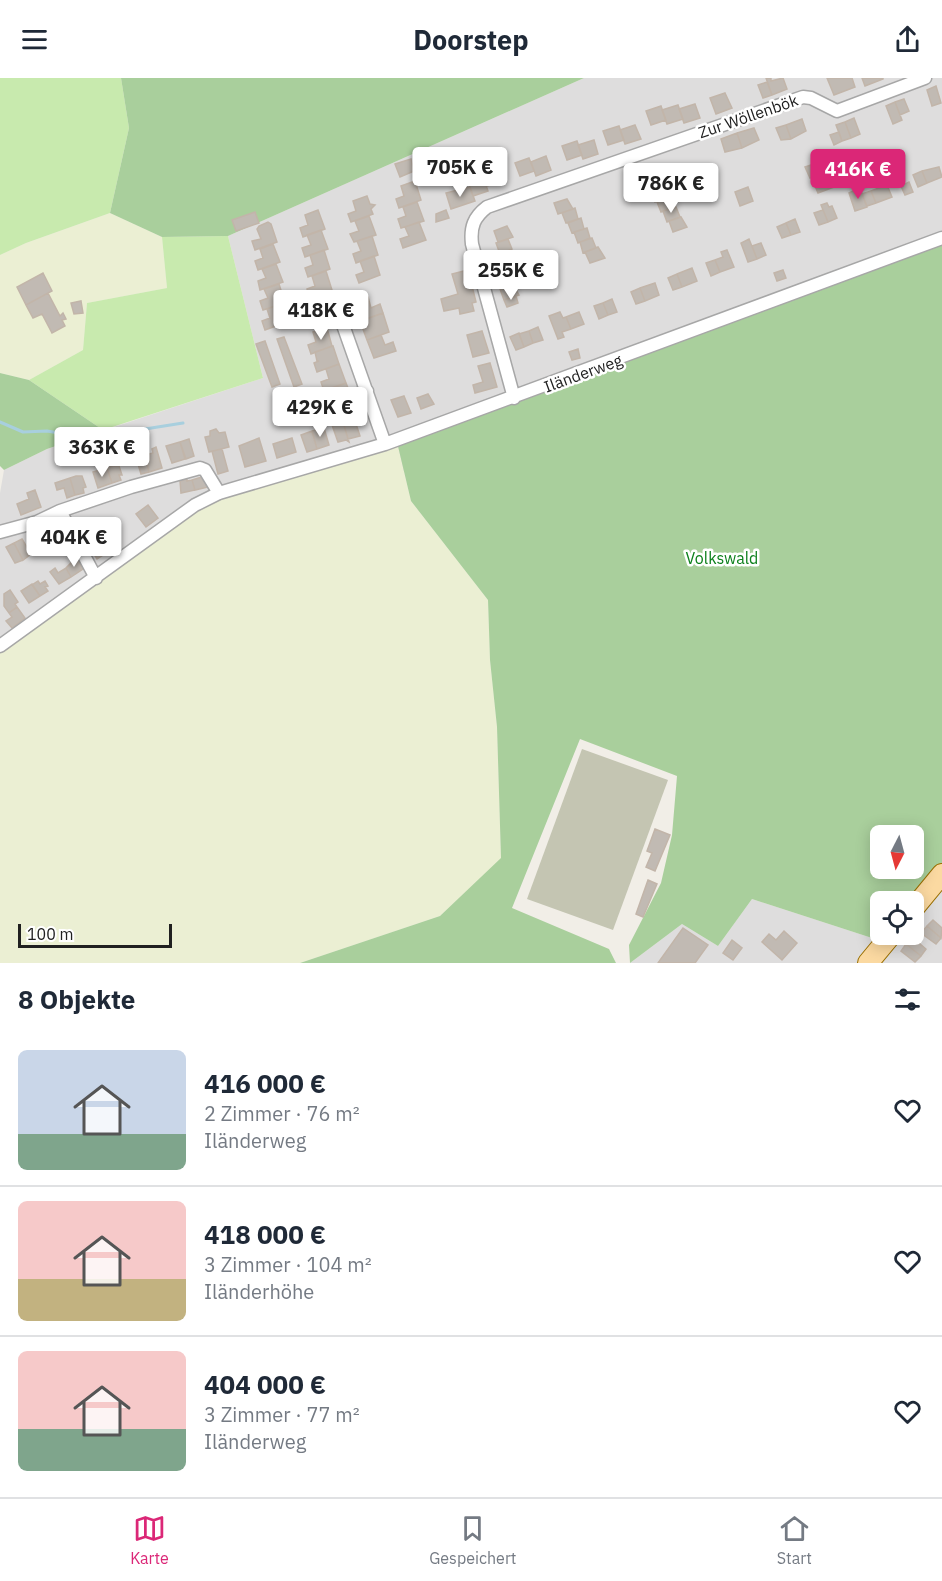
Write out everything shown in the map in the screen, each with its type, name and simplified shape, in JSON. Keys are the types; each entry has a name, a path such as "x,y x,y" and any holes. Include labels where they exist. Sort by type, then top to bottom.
{"main road":[{"path":"924,896 942,874"},
{"path":"868,963 883,945"}],"street":[{"name":"Zur Wöllenbök","path":"514,398 472,244 472,224 477,215 487,207 803,97 811,98 837,111 925,78"},
{"name":"Iländerweg","path":"0,646 195,506 219,493 385,444 942,238"},
{"path":"300,321 338,308 385,444"},
{"path":"290,400 338,401 366,391"},
{"path":"0,532 37,522 60,511 131,487 200,468 205,470 219,493"},
{"path":"60,511 96,578"}],"shaded area":[{"path":"584,78 942,78 942,238 0,648 0,493 4,470 47,449 263,378 228,236"},
{"path":"110,213 162,237 167,288 87,303 83,350 29,380 0,373 0,255 26,243"},
{"path":"397,442 411,501 488,600 490,660 497,727 501,859 440,916 300,963 0,963 0,648 197,506"},
{"path":"582,749 668,780 613,930 527,899"},
{"path":"942,863 942,963 630,963 682,924 718,946 752,899 870,937 870,945 924,945 924,891 915,891"}],"green space":[{"path":"0,78 121,78 129,128 110,213 26,243 0,255"},
{"path":"121,78 584,78 228,236 162,237 110,213 129,128"},
{"path":"228,236 263,378 103,430 29,380 83,350 87,303 167,288 162,237"},
{"name":"Volkswald","path":"942,238 942,863 915,891 870,891 870,937 752,899 718,946 682,924 630,963 629,945 661,883 672,835 677,776 580,739 512,908 609,949 616,963 300,963 440,916 501,858 497,727 490,660 488,600 411,501 397,442"},
{"path":"0,373 29,380 103,430 47,449 4,470 0,466"}],"building":[{"path":"766,78 771,78 771,81 783,78 787,89 772,95"},
{"path":"827,78 852,78 855,87 834,95"},
{"path":"862,78 883,78 883,79 865,86"},
{"path":"767,82 772,95 763,98 758,85"},
{"path":"936,86 941,103 932,106 927,90"},
{"path":"725,93 732,108 716,114 710,98"},
{"path":"904,99 909,111 900,115 895,102"},
{"path":"895,102 902,120 893,124 886,106"},
{"path":"695,104 700,118 684,123 679,109"},
{"path":"678,105 683,119 667,124 662,110"},
{"path":"661,106 666,120 651,125 646,111"},
{"path":"854,118 860,134 851,138 845,122"},
{"path":"802,119 806,131 791,139 786,125"},
{"path":"845,122 851,138 842,141 836,125"},
{"path":"635,125 641,139 625,144 620,130"},
{"path":"786,125 791,139 781,140 776,128"},
{"path":"619,126 624,140 608,145 603,131"},
{"path":"754,128 759,140 742,148 737,133"},
{"path":"839,132 842,141 834,145 830,135"},
{"path":"737,133 742,148 725,152 721,139"},
{"path":"594,140 598,154 583,159 578,145"},
{"path":"577,141 582,155 567,160 562,146"},
{"path":"546,156 551,170 536,176 531,162"},
{"path":"529,158 534,171 520,176 515,163"},
{"path":"411,159 414,171 400,177 395,164"},
{"path":"820,162 824,173 810,178 805,167"},
{"path":"497,167 502,181 487,186 482,172"},
{"path":"652,167 650,168 656,178 639,184 637,172"},
{"path":"939,167 942,177 927,183 922,171"},
{"path":"922,171 927,183 918,187 913,175"},
{"path":"483,177 488,191 473,196 468,182"},
{"path":"658,177 661,188 649,192 645,182"},
{"path":"831,179 834,187 818,193 815,186"},
{"path":"415,181 421,200 399,208 396,199 404,196 401,186"},
{"path":"909,182 913,192 905,195 901,186"},
{"path":"887,185 892,197 876,203 871,191"},
{"path":"470,187 475,201 451,209 446,193"},
{"path":"664,187 667,198 655,202 651,192"},
{"path":"748,187 753,201 740,206 735,192"},
{"path":"860,188 867,207 855,211 849,193"},
{"path":"871,191 876,203 867,206 862,194"},
{"path":"367,196 370,204 375,205 371,209 373,214 351,222 348,214 356,211 353,201"},
{"path":"670,197 674,207 661,212 657,202"},
{"path":"567,199 573,209 558,214 554,203"},
{"path":"417,202 424,221 401,228 398,219 406,216 403,207"},
{"path":"827,203 829,207 832,206 837,218 828,222 821,205"},
{"path":"676,207 680,217 667,222 663,211"},
{"path":"575,208 578,219 566,223 562,213"},
{"path":"318,210 325,229 303,237 300,228 308,225 305,215"},
{"path":"446,210 449,218 436,222 436,214"},
{"path":"823,210 828,222 819,225 814,213"},
{"path":"255,212 259,223 236,231 232,220"},
{"path":"369,216 376,235 354,242 350,234 359,231 355,221"},
{"path":"681,217 687,227 673,232 669,221"},
{"path":"581,218 584,229 572,233 568,223"},
{"path":"795,219 800,232 791,235 786,223"},
{"path":"268,222 271,224 277,242 255,250 252,241 261,239 257,229"},
{"path":"419,222 426,240 403,248 400,239 409,236 405,227"},
{"path":"786,223 791,235 782,238 777,227"},
{"path":"507,226 513,237 498,242 494,231"},
{"path":"587,228 590,238 578,243 574,232"},
{"path":"321,230 328,249 305,257 302,248 311,245 307,235"},
{"path":"372,236 378,255 356,263 353,254 361,251 357,241"},
{"path":"592,238 596,248 583,253 580,242"},
{"path":"508,239 512,249 500,254 496,243"},
{"path":"749,239 757,259 748,262 741,243"},
{"path":"761,243 766,255 757,259 752,246"},
{"path":"273,244 280,262 258,270 255,261 263,258 260,249"},
{"path":"598,247 605,258 590,263 585,252"},
{"path":"324,250 330,269 308,277 305,268 313,265 310,255"},
{"path":"510,250 513,260 501,265 497,254"},
{"path":"727,250 734,267 720,272 715,260 723,257 721,252"},
{"path":"374,256 380,275 359,283 356,275 364,272 360,261"},
{"path":"715,260 720,272 711,276 706,263"},
{"path":"511,261 515,272 502,276 499,266"},
{"path":"276,264 283,282 260,290 258,281 266,278 262,269"},
{"path":"692,268 697,281 682,287 677,274"},
{"path":"468,270 476,302 472,303 474,311 460,314 459,308 444,311 441,299 458,294 452,274"},
{"path":"783,270 786,278 777,281 774,273"},
{"path":"326,271 332,290 310,298 307,289 315,286 312,276"},
{"path":"43,273 52,291 26,305 17,287"},
{"path":"513,273 517,283 504,288 500,277"},
{"path":"677,274 682,287 673,290 668,278"},
{"path":"655,283 659,295 645,301 640,288"},
{"path":"279,284 285,303 263,310 260,301 268,298 264,289"},
{"path":"513,284 519,295 504,300 500,289"},
{"path":"640,288 645,301 636,304 631,292"},
{"path":"48,293 60,316 63,313 66,319 62,320 65,326 52,333 42,314 33,318 26,305"},
{"path":"516,296 518,303 507,307 504,300"},
{"path":"368,297 371,308 380,304 383,313 361,321 354,302"},
{"path":"612,299 617,312 608,315 603,303"},
{"path":"81,301 83,313 74,314 71,303"},
{"path":"603,303 608,315 599,319 594,306"},
{"path":"281,304 287,322 265,330 262,321 270,318 267,309"},
{"path":"560,312 563,318 566,317 571,329 562,332 564,337 558,339 549,316"},
{"path":"579,312 584,324 571,329 566,317"},
{"path":"383,313 389,332 367,340 360,321"},
{"path":"538,327 543,340 533,343 529,331"},
{"path":"327,328 332,346 311,354 308,345 316,342 313,332"},
{"path":"482,331 489,353 473,357 467,335"},
{"path":"529,331 533,343 524,347 519,334"},
{"path":"519,333 524,347 516,350 510,337"},
{"path":"381,335 385,345 393,342 396,351 374,358 367,340"},
{"path":"284,337 302,384 294,387 277,339"},
{"path":"265,341 280,384 272,387 256,344"},
{"path":"333,346 339,364 317,372 314,363 319,361 317,361 315,352"},
{"path":"578,349 580,358 572,360 569,352"},
{"path":"490,363 497,387 475,393 473,385 483,382 478,366"},
{"path":"339,364 346,383 324,391 321,382 329,379 326,369"},
{"path":"346,383 348,388 333,393 331,388"},
{"path":"428,394 434,404 421,409 417,398"},
{"path":"404,396 411,413 398,417 391,400"},
{"path":"354,418 360,436 348,439 343,422"},
{"path":"343,422 349,442 346,440 338,442 332,425"},
{"path":"324,428 329,445 317,449 312,431"},
{"path":"216,429 219,433 225,432 229,447 209,452 205,437 210,436 210,431"},
{"path":"312,431 317,449 307,452 301,435"},
{"path":"259,438 266,461 245,467 239,446"},
{"path":"292,438 296,452 277,458 273,444"},
{"path":"189,439 194,456 186,459 180,442"},
{"path":"180,442 185,459 172,463 166,446"},
{"path":"156,447 162,468 149,472 145,455 153,453 152,449"},
{"path":"222,449 228,471 218,474 212,451"},
{"path":"145,455 149,472 141,474 138,464 144,461 143,456"},
{"path":"119,466 122,475 119,475 121,480 112,483 107,468"},
{"path":"107,468 112,483 98,488 93,472"},
{"path":"82,476 86,487 83,488 84,493 75,495 70,478"},
{"path":"205,476 208,487 195,490 192,480"},
{"path":"70,478 75,495 67,498 64,488 57,490 55,483"},
{"path":"187,479 187,481 192,480 195,490 181,493 180,481"},
{"path":"35,490 41,507 21,515 17,504 29,499 27,493"},
{"path":"148,505 158,518 146,527 136,514"},
{"path":"108,523 114,532 107,537 101,528"},
{"path":"102,530 114,548 97,559 86,541"},
{"path":"22,539 31,554 23,560 14,543"},
{"path":"14,543 23,560 15,563 6,547"},
{"path":"76,558 83,569 71,577 66,568"},
{"path":"55,568 58,573 66,568 71,577 59,584 50,572"},
{"path":"38,581 40,584 45,581 48,586 45,587 48,591 40,596 32,585"},
{"path":"32,584 40,596 29,603 21,591"},
{"path":"10,590 18,602 15,604 17,607 9,613 4,606 4,594"},
{"path":"17,607 25,618 12,628 6,621 12,617 9,613"},
{"path":"655,829 670,835 655,871 646,867 652,853 647,851"},
{"path":"648,880 657,884 643,917 636,914"},
{"path":"933,920 942,928 941,938 927,926"},
{"path":"927,926 941,938 936,944 924,935"},
{"path":"683,928 708,945 695,963 658,963"},
{"path":"784,931 797,943 782,960 762,942 769,934 776,940"},
{"path":"732,940 742,948 733,960 723,953"},
{"path":"907,945 921,945 926,949 921,956"},
{"path":"907,945 921,956 915,962 901,951"}],"waterway":[{"path":"0,422 23,432 47,431 88,438 183,423"}]}
